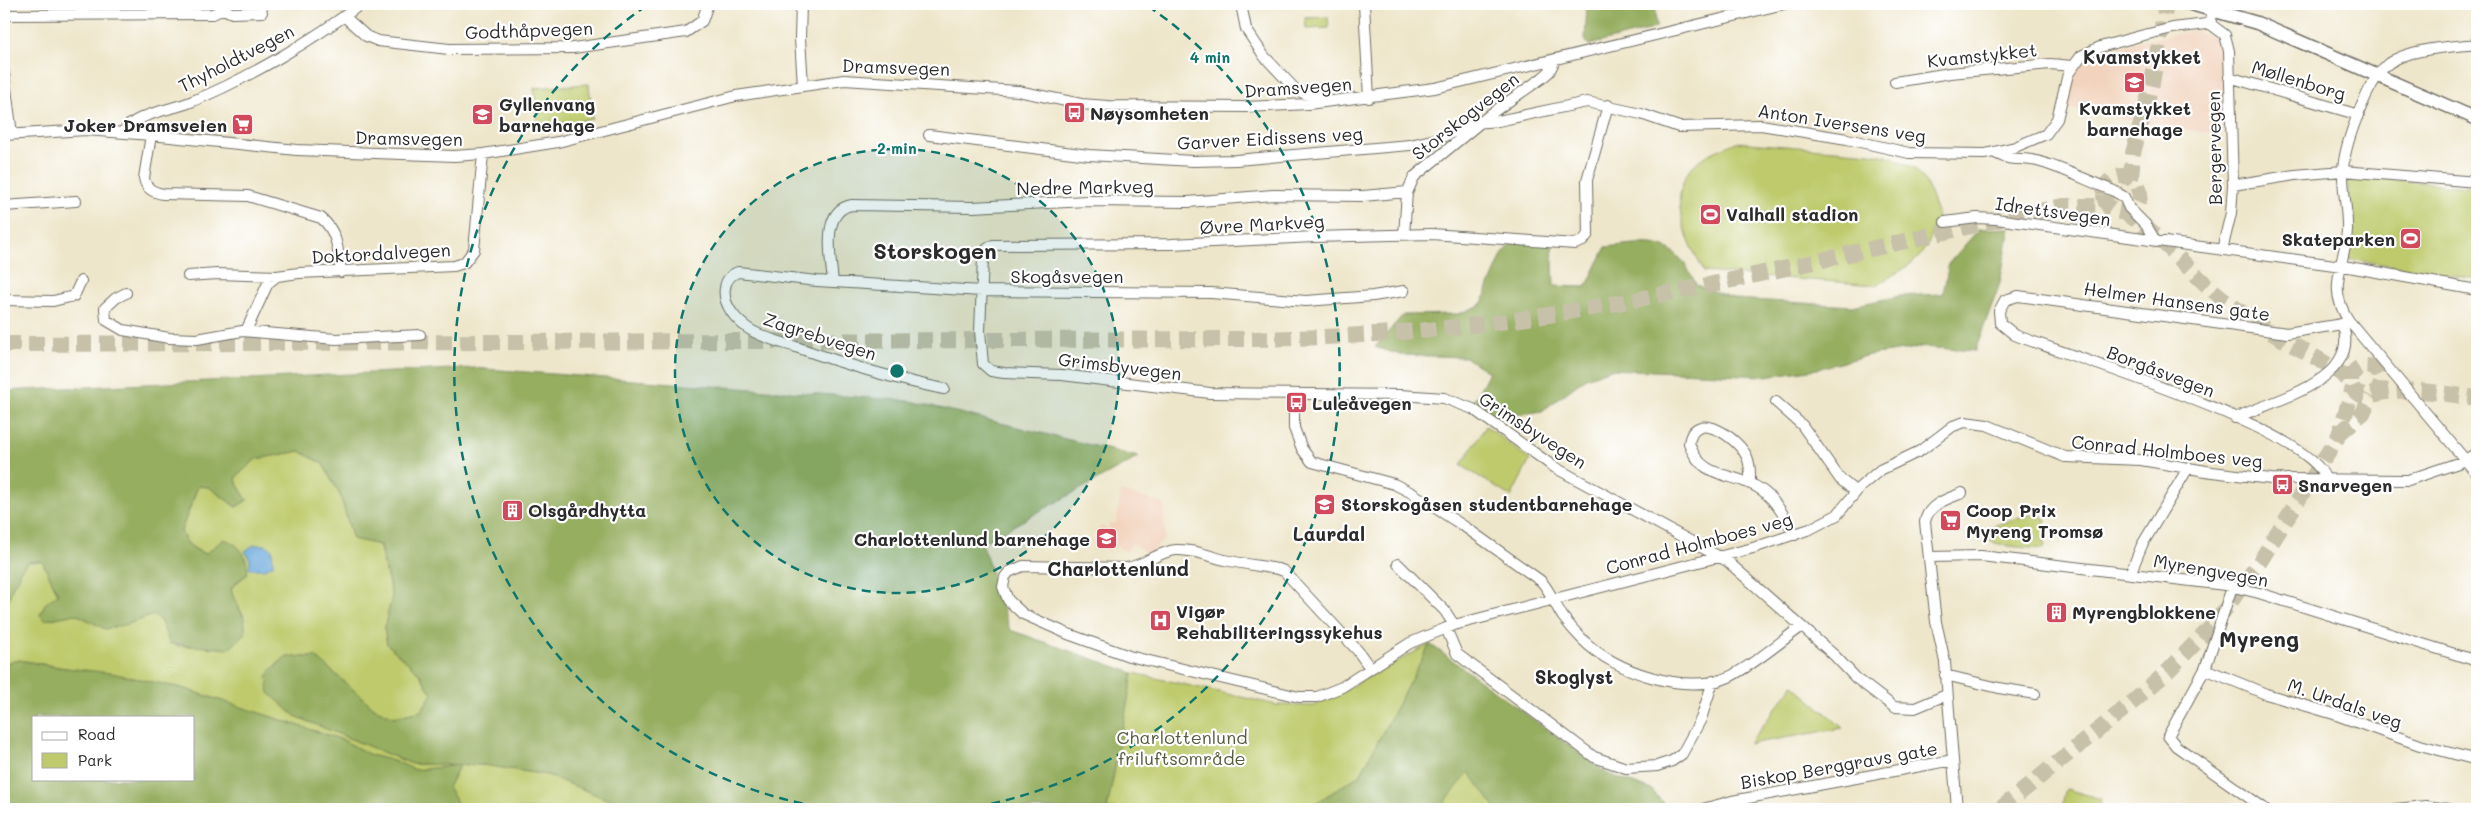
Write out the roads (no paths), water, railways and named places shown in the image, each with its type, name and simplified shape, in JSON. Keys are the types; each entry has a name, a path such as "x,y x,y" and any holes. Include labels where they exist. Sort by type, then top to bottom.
{"street":[{"name":"Thyholdtvegen","path":"123,132 134,121 179,106 218,90 296,46 361,4"},
{"name":"Godthåpvegen","path":"344,16 366,36 378,40 449,49 551,48 588,46 680,34 698,24 704,17 708,4"},
{"path":"801,4 800,39 803,85"},
{"path":"1241,4 1246,29 1264,56 1295,89 1305,94 1320,95 1324,102"},
{"path":"1364,4 1369,98"},
{"name":"Dramsvegen","path":"8,135 86,130 323,152 428,156 482,154 558,142 736,96 844,80 1031,92 1081,104 1130,107 1246,107 1324,102 1369,98 1435,88 1784,4"},
{"path":"2191,4 2257,23 2477,119"},
{"path":"4,15 213,14 224,7 232,13 262,12"},
{"path":"2072,66 2081,56 2100,48 2173,28 2208,23 2212,9"},
{"name":"Bergervegen","path":"2208,23 2226,38 2229,77 2233,185 2231,212 2222,250"},
{"path":"2235,418 2307,387 2333,370 2338,364 2345,338 2345,322 2337,296 2347,230 2343,171 2359,116 2369,89 2377,75 2388,64 2408,55 2477,44"},
{"name":"Storskogvegen","path":"1404,235 1407,192 1419,172 1492,113 1542,78 1549,72 1555,60"},
{"name":"Kvamstykket","path":"1895,82 1950,73 2050,64 2072,66"},
{"name":"Anton Iversens veg","path":"1608,105 1679,127 1756,125 1846,139 1909,153 1995,153 2029,142 2051,128 2057,119 2072,66"},
{"path":"4,74 8,135"},
{"name":"Møllenborg","path":"2229,77 2359,116"},
{"name":"Garver Eidissens veg","path":"928,135 1080,154 1213,161 1336,153 1410,145 1440,138 1482,122 1498,122 1578,103 1608,105"},
{"name":"Øvre Markveg","path":"982,291 984,253 993,245 1172,244 1313,237 1444,235 1572,245 1583,241 1588,230 1586,192 1588,172 1602,132 1608,105"},
{"path":"151,135 144,178 145,184 152,191 163,194 248,196 321,218 328,224 336,239 341,272"},
{"name":"Idrettsvegen","path":"1995,153 2012,160 2026,159 2041,162 2124,196 2129,208 2146,225 2156,242"},
{"name":"Doktordalvegen","path":"188,276 217,274 277,276 437,268 464,263 475,246 482,154"},
{"path":"2233,185 2295,175 2343,171 2477,182"},
{"name":"Nedre Markveg","path":"833,282 830,245 833,218 840,208 852,205 973,207 1087,201 1173,202 1273,195 1363,196 1407,192"},
{"path":"4,206 76,201"},
{"name":"Idrettsvegen","path":"1945,222 1976,218 1996,219 2341,266 2477,290"},
{"name":"Skogåsvegen","path":"731,275 745,273 833,282 982,291 1211,293 1306,301 1373,296 1404,291"},
{"name":"Zagrebvegen","path":"731,275 726,282 724,292 728,307 737,319 755,332 828,358 944,389"},
{"path":"246,332 268,283 277,276"},
{"path":"4,300 53,301 74,296 81,281"},
{"name":"Grimsbyvegen","path":"982,291 981,357 983,364 991,371 1062,375 1210,393 1431,396 1454,401 1483,415 1525,448 1554,466 1718,557 1747,576 1863,684 1894,707 1915,708 1946,695"},
{"path":"126,294 111,301 104,311 106,320 123,330 184,339 246,332 336,339 420,335"},
{"name":"Helmer Hansens gate","path":"2007,298 2029,296 2243,329 2286,333 2345,322"},
{"name":"Borgåsvegen","path":"2007,298 2000,306 1998,315 2000,323 2008,331 2140,378 2279,438 2304,456 2323,474 2324,478"},
{"path":"2345,322 2477,474"},
{"path":"1294,394 1294,428 1302,449 1312,462 1394,484 1420,498 1541,581 1564,618 1584,641 1618,665 1636,673 1665,680 1713,682 1743,669 1801,627"},
{"path":"1776,402 1802,425 1840,479 1856,492"},
{"name":"Conrad Holmboes veg","path":"1370,668 1358,651 1284,571 1224,560 1192,551 1176,550 1167,552 1140,566 1118,569 1023,566 1009,572 1004,577 1003,587 1008,600 1020,612 1068,634 1142,660 1298,697 1317,697 1342,687 1410,643 1450,626 1753,548 1818,526 1837,515 1856,492 1880,470 1920,451 1954,426 1965,422 1987,425 2065,457 2141,460 2271,478 2408,480 2465,460 2477,453"},
{"path":"1750,484 1747,458 1736,441 1714,428 1699,428 1692,433 1691,447 1703,466 1750,484 1773,501 1795,535"},
{"path":"2130,574 2142,545 2188,468"},
{"path":"1957,809 1942,642 1936,622 1930,557 1925,531 1926,515 1935,505 1962,492"},
{"name":"Myrengvegen","path":"1930,557 1981,556 2232,587 2477,661"},
{"path":"1398,564 1445,611 1457,654 1594,757 1626,768 1657,766 1672,761 1682,754 1701,719 1713,682"},
{"path":"2232,587 2205,669 2169,730 2169,738 2176,746 2261,808"},
{"name":"M. Urdals veg","path":"2205,669 2266,694 2334,714 2420,745 2477,760"},
{"path":"1945,675 1999,688 2035,694"},
{"name":"Biskop Berggravs gate","path":"1703,809 1740,799 1953,760"},
{"path":"2395,809 2426,806 2449,809"}],"water":[{"path":"254,545 265,545 272,549 273,565 264,569 249,569 250,560 245,551"}],"tunnel":[{"path":"2131,179 2133,153 2152,83 2166,4"},
{"path":"2122,176 2134,182 2140,194 2134,206 2122,212 2110,206 2104,194 2110,182 2122,176"},
{"path":"4,344 1245,339 1364,335 1483,324 1561,313 1750,276 2063,206 2109,206"},
{"path":"2123,212 2149,230 2209,287 2255,322 2334,368 2351,382"},
{"path":"2366,366 2377,370 2381,381 2377,392 2366,396 2355,392 2351,381 2355,370 2366,366"},
{"path":"2000,809 2134,701 2166,673 2215,623 2259,563 2339,435 2353,388"},
{"path":"2373,395 2412,390 2477,398"},
{"path":"2340,433 2363,413 2371,396"}],"place":[{"name":"Kvamstykket barnehage","path":"2135,83"},
{"name":"Nøysomheten","path":"1074,113"},
{"name":"Gyllenvang barnehage","path":"483,114"},
{"name":"Joker Dramsveien","path":"243,125"},
{"name":"Valhall stadion","path":"1710,214"},
{"name":"Skateparken","path":"2411,239"},
{"name":"Luleåvegen","path":"1296,403"},
{"name":"Snarvegen","path":"2282,485"},
{"name":"Storskogåsen studentbarnehage","path":"1325,504"},
{"name":"Olsgårdhytta","path":"512,510"},
{"name":"Coop Prix Myreng Tromsø","path":"1950,520"},
{"name":"Charlottenlund barnehage","path":"1106,539"},
{"name":"Myrengblokkene","path":"2056,612"},
{"name":"Vigør Rehabiliteringssykehus","path":"1160,621"}],"district":[{"name":"Kvamstykket","path":"2142,56"},
{"name":"Storskogen","path":"935,250"},
{"name":"Laurdal","path":"1329,533"},
{"name":"Charlottenlund","path":"1118,568"},
{"name":"Myreng","path":"2259,638"},
{"name":"Skoglyst","path":"1574,676"}],"park label":[{"name":"Charlottenlund friluftsområde","path":"1182,748"}]}
